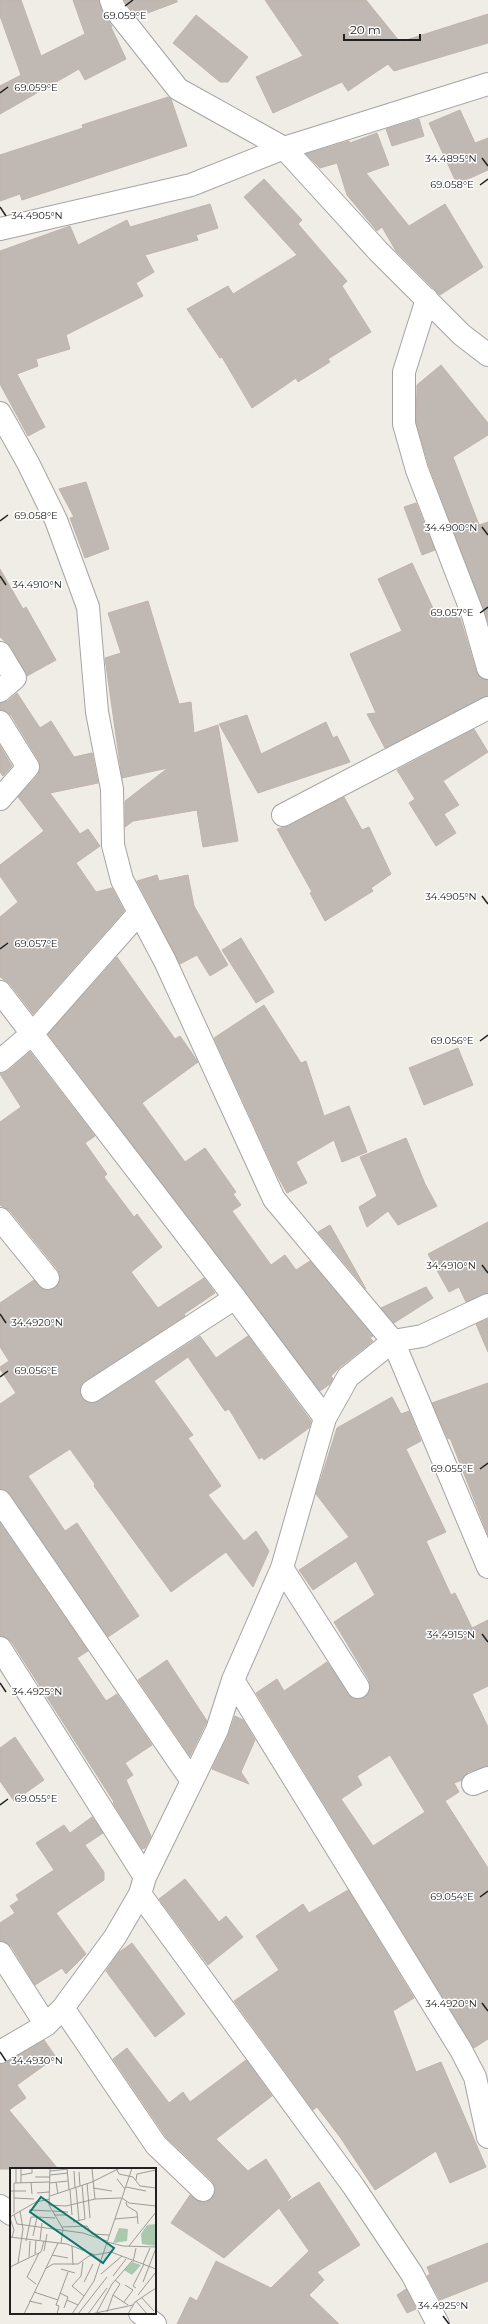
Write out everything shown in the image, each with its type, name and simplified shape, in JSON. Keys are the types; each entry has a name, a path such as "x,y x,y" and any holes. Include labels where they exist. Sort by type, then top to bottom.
{"street":[{"path":"112,0 114,8 178,89 284,148 378,251 462,335 488,355"},
{"path":"0,230 191,185 284,148 488,84"},
{"path":"427,299 404,372 404,424 417,470 473,615 488,668"},
{"path":"0,413 28,463 56,520 88,608 97,712 112,789 113,845 122,880 165,961 274,1199 393,1341 488,1567"},
{"path":"0,653 15,678 0,691"},
{"path":"283,815 488,708"},
{"path":"0,722 28,767 0,799"},
{"path":"0,1061 33,1033 139,913"},
{"path":"0,992 33,1033 325,1418"},
{"path":"0,1219 48,1278"},
{"path":"92,1391 235,1298"},
{"path":"0,2052 46,2025 62,2008 115,1937 142,1885 217,1730 233,1680 282,1568 325,1418 348,1377 393,1341 422,1336 488,1305"},
{"path":"0,1501 192,1781"},
{"path":"282,1568 358,1687"},
{"path":"0,1648 142,1885 354,2187 412,2274 438,2324"},
{"path":"233,1680 460,2050 475,2077 481,2097 488,2137"},
{"path":"0,1952 46,2025"},
{"path":"62,2008 156,2145 203,2190"},
{"path":"0,2206 10,2213"},
{"path":"141,2314 155,2324"}],"building":[{"path":"0,0 21,0 41,56 85,34 73,0 99,0 102,13 112,26 111,27 126,59 85,80 79,69 0,114 0,86 21,75 0,16"},
{"path":"124,0 177,0 177,2 137,17"},
{"path":"265,0 366,0 400,42 488,14 488,43 394,71 388,64 348,91 342,82 273,113 256,77 303,56"},
{"path":"196,15 248,57 228,82 220,82 173,43"},
{"path":"168,97 171,99 187,146 22,200 20,194 0,201 0,155 83,128 82,125"},
{"path":"460,110 475,143 488,138 488,170 457,184 429,123"},
{"path":"419,119 424,136 392,146 386,129"},
{"path":"377,133 389,165 366,173 409,226 445,204 483,267 440,295 396,251 382,227 377,231 347,195 337,163 320,168 306,154 349,141 350,143"},
{"path":"264,179 302,220 298,224 347,281 342,286 371,332 328,359 330,362 298,382 296,378 252,408 222,357 220,358 187,309 228,286 233,294 297,255 244,197"},
{"path":"210,204 218,228 196,235 198,240 145,255 154,272 136,283 143,296 66,335 70,349 36,359 38,366 17,374 45,427 28,436 0,384 0,251 70,226 78,245 127,220 130,227"},
{"path":"441,365 488,423 488,435 453,457 479,525 488,522 488,622 429,466 416,422 417,385"},
{"path":"86,482 109,549 85,558 70,518 74,517 59,489"},
{"path":"416,503 435,550 422,555 404,507"},
{"path":"412,563 438,619 458,611 476,671 480,677 488,680 488,696 385,748 367,714 376,713 350,654 402,631 378,579"},
{"path":"0,569 23,609 26,607 56,660 27,676 11,647 0,637"},
{"path":"148,601 179,704 191,702 194,733 218,725 238,841 203,847 197,810 133,821 125,827 125,801 168,768 122,778 105,658 121,653 108,613"},
{"path":"17,693 40,728 51,721 74,757 92,753 98,783 50,793 80,834 88,829 100,846 76,863 96,892 112,888 124,911 33,1014 10,984 0,977 0,917 18,902 0,876 0,865 44,831 18,797 38,775 40,768 39,761 11,715 0,710 0,703 8,701"},
{"path":"247,715 261,754 326,722 333,738 337,736 350,762 258,793 219,724"},
{"path":"474,729 488,752 443,781 459,805 444,814 456,833 436,846 409,803 415,799 397,770"},
{"path":"0,746 12,766 3,776 0,772"},
{"path":"344,797 362,830 369,827 391,874 371,888 373,891 325,921 310,893 312,892 277,829 289,826"},
{"path":"157,875 159,881 188,875 194,906 228,965 210,976 197,955 180,964 137,881"},
{"path":"241,938 274,992 256,1003 222,950"},
{"path":"117,957 175,1039 180,1036 198,1062 142,1103 185,1162 205,1148 236,1192 233,1194 241,1205 232,1211 271,1265 285,1255 296,1270 310,1261 373,1336 370,1338 373,1341 340,1367 331,1376 333,1379 330,1384 320,1391 48,1034"},
{"path":"264,1005 301,1063 306,1061 324,1116 349,1106 367,1152 342,1162 334,1140 296,1162 307,1183 287,1193 276,1173 214,1038"},
{"path":"458,1048 473,1085 424,1105 409,1068"},
{"path":"30,1052 95,1136 85,1143 107,1174 104,1177 134,1217 137,1214 162,1247 131,1272 158,1308 204,1278 215,1293 184,1314 185,1316 85,1381 80,1391 82,1398 92,1403 99,1401 200,1336 216,1358 248,1336 311,1421 309,1428 264,1460 262,1457 259,1459 229,1409 225,1411 188,1357 154,1381 193,1435 188,1438 221,1486 208,1495 244,1541 256,1531 269,1551 253,1587 226,1552 171,1592 94,1486 95,1484 70,1449 28,1476 65,1531 77,1523 139,1616 108,1637 10,1494 0,1489 0,1404 16,1393 0,1369 0,1367 9,1361 0,1347 0,1303 34,1280 43,1289 50,1290 56,1287 60,1276 58,1270 10,1211 0,1205 0,1122 21,1107 0,1074 8,1071"},
{"path":"406,1138 425,1184 437,1206 398,1225 388,1211 367,1227 359,1207 377,1196 360,1157"},
{"path":"488,1222 488,1293 466,1302 459,1287 449,1292 428,1254"},
{"path":"330,1225 366,1289 318,1232"},
{"path":"426,1287 433,1298 394,1323 381,1308"},
{"path":"488,1319 488,1352 476,1324"},
{"path":"488,1383 488,1535 450,1438 448,1439 432,1403"},
{"path":"392,1397 401,1414 409,1411 421,1441 406,1449 446,1532 426,1541 451,1595 455,1593 472,1628 488,1620 488,1686 472,1694 488,1727 488,1766 468,1772 462,1780 454,1783 459,1792 445,1801 488,1868 488,2039 474,2048 256,1693 277,1679 284,1691 327,1662 352,1698 359,1699 365,1697 369,1692 369,1680 334,1622 375,1595 356,1561 313,1590 299,1570 349,1537 316,1494 337,1428","holes":["390,1755 425,1812 373,1846 341,1799 362,1785 357,1776"]},
{"path":"0,1523 88,1651 77,1658 106,1701 117,1694 152,1745 125,1763 133,1775 126,1780 151,1836 145,1848 142,1849 113,1803 114,1802 11,1641 0,1636"},
{"path":"167,1660 207,1721 190,1756 138,1680"},
{"path":"235,1716 243,1720 255,1740 241,1772 249,1784 212,1769 228,1736"},
{"path":"15,1737 44,1780 14,1801 0,1781 0,1748"},
{"path":"92,1817 103,1833 85,1845 104,1872 104,1880 56,1913 86,1954 66,1974 62,1968 35,1985 11,1946 0,1941 0,1923 15,1913 10,1906 19,1900 16,1895 54,1870 36,1843 64,1825 70,1833"},
{"path":"185,1879 219,1922 226,1916 243,1937 208,1965 159,1899"},
{"path":"348,1890 414,1998 393,2011 416,2072 441,2062 486,2167 450,2183 436,2151 375,2190 340,2137 317,2107 313,2110 234,2001 279,1970 256,1936 303,1904 309,1913"},
{"path":"132,1943 185,2014 155,2037 106,1971 118,1953"},
{"path":"44,2040 56,2057 17,2085 26,2098 9,2110 57,2168 0,2169 0,2064"},
{"path":"127,2048 169,2103 183,2092 190,2102 246,2060 272,2096 216,2139 248,2171 266,2159 291,2197 284,2204 319,2182 360,2245 317,2272 324,2280 309,2295 339,2324 177,2324 190,2297 197,2301 216,2261 271,2288 309,2251 279,2208 224,2258 171,2223 190,2195 200,2202 207,2202 215,2193 215,2187 212,2181 166,2137 113,2059"},
{"path":"488,2243 488,2281 440,2300 427,2276 430,2274 427,2267"},
{"path":"406,2289 416,2309 407,2313 397,2295"}]}
